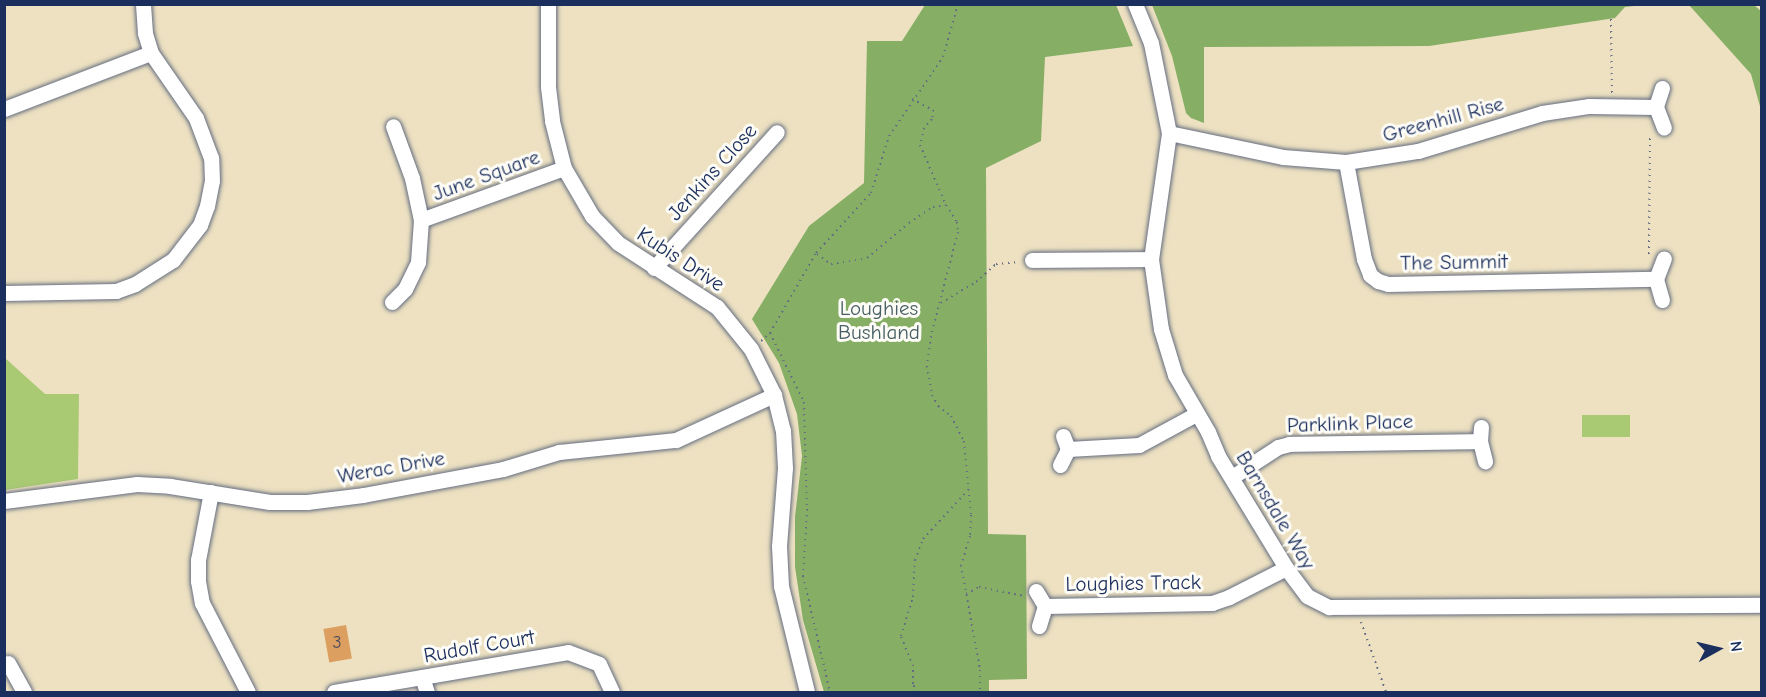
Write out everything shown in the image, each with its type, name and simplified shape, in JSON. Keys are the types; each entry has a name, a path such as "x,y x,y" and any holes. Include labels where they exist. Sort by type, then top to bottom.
{"street":[{"path":"4,292 116,291 156,274 173,261 189,243 207,206 212,181 211,158 196,118 151,52 145,33 143,4"},
{"name":"Kubis Drive","path":"548,4 548,87 552,121 564,168 592,216 618,243 717,307 751,349 774,395 783,430 785,468 779,546 781,586 807,693"},
{"name":"Barnsdale Way","path":"1136,4 1151,43 1169,133 1151,259 1164,338 1175,375 1196,414 1286,568 1307,596 1329,607 1761,606"},
{"path":"4,109 151,52"},
{"path":"1657,130 1656,107 1662,88"},
{"name":"Greenhill Rise","path":"1169,133 1283,157 1346,162 1419,151 1542,112 1589,106 1656,107"},
{"name":"June Square","path":"392,302 405,289 418,262 421,220 412,178 393,126"},
{"name":"Jenkins Close","path":"654,268 777,132"},
{"name":"The Summit","path":"1346,162 1364,259 1370,275 1378,281 1388,284 1653,279"},
{"name":"June Square","path":"421,220 564,168"},
{"path":"1662,300 1653,279 1664,258"},
{"path":"1028,260 1151,259"},
{"name":"Werac Drive","path":"4,501 137,484 211,492 260,501 290,502 363,495 503,469 559,452 676,440 774,395"},
{"path":"1060,465 1066,443 1138,446 1196,414"},
{"name":"Parklink Place","path":"1232,477 1278,447 1289,444 1480,434 1485,461"},
{"path":"211,492 198,560 198,581 202,603 248,693"},
{"name":"Loughies Track","path":"1030,593 1045,606 1196,605 1212,603 1229,597 1286,568"},
{"name":"Loughies Track","path":"1039,626 1045,606"},
{"name":"Rudolf Court","path":"334,693 568,652 599,664 612,693"},
{"path":"8,663 24,693"},
{"path":"422,677 427,693"}],"path":[{"path":"830,693 803,576 807,509 804,402 770,333 816,253 871,193 889,136 912,99 928,81 943,57 958,4"},
{"path":"1611,18 1612,106"},
{"path":"912,99 933,110 932,118 924,128 920,145 946,205 957,222 958,232 931,336 927,366 932,395 938,406 951,416 964,441 970,536 961,565 980,670 980,693"},
{"path":"1653,279 1657,130"},
{"path":"816,253 831,264 867,258 909,223 933,207 946,205"},
{"path":"941,303 976,282 996,264 1028,260"},
{"path":"917,693 913,666 901,636 913,597 915,560 923,539 968,490"},
{"path":"965,594 980,587 1030,593"},
{"path":"1356,607 1386,693"}],"green space":[{"name":"Loughies Bushland","path":"925,5 1116,5 1133,46 1045,57 1041,141 986,168 988,534 1026,535 1027,679 989,680 989,692 824,692 803,620 795,567 795,517 802,456 797,414 779,363 752,319 809,226 864,183 867,41 902,41"},
{"path":"1152,5 1643,5 1625,7 1615,18 1429,46 1204,47 1204,123 1191,118 1186,113 1172,56"},
{"path":"1689,5 1754,5 1761,11 1761,110 1751,74"},
{"path":"5,358 45,394 79,394 78,479 5,490"},
{"path":"1582,415 1630,415 1630,437 1582,437"}],"building":[{"path":"346,625 352,658 329,662 323,629"}]}
